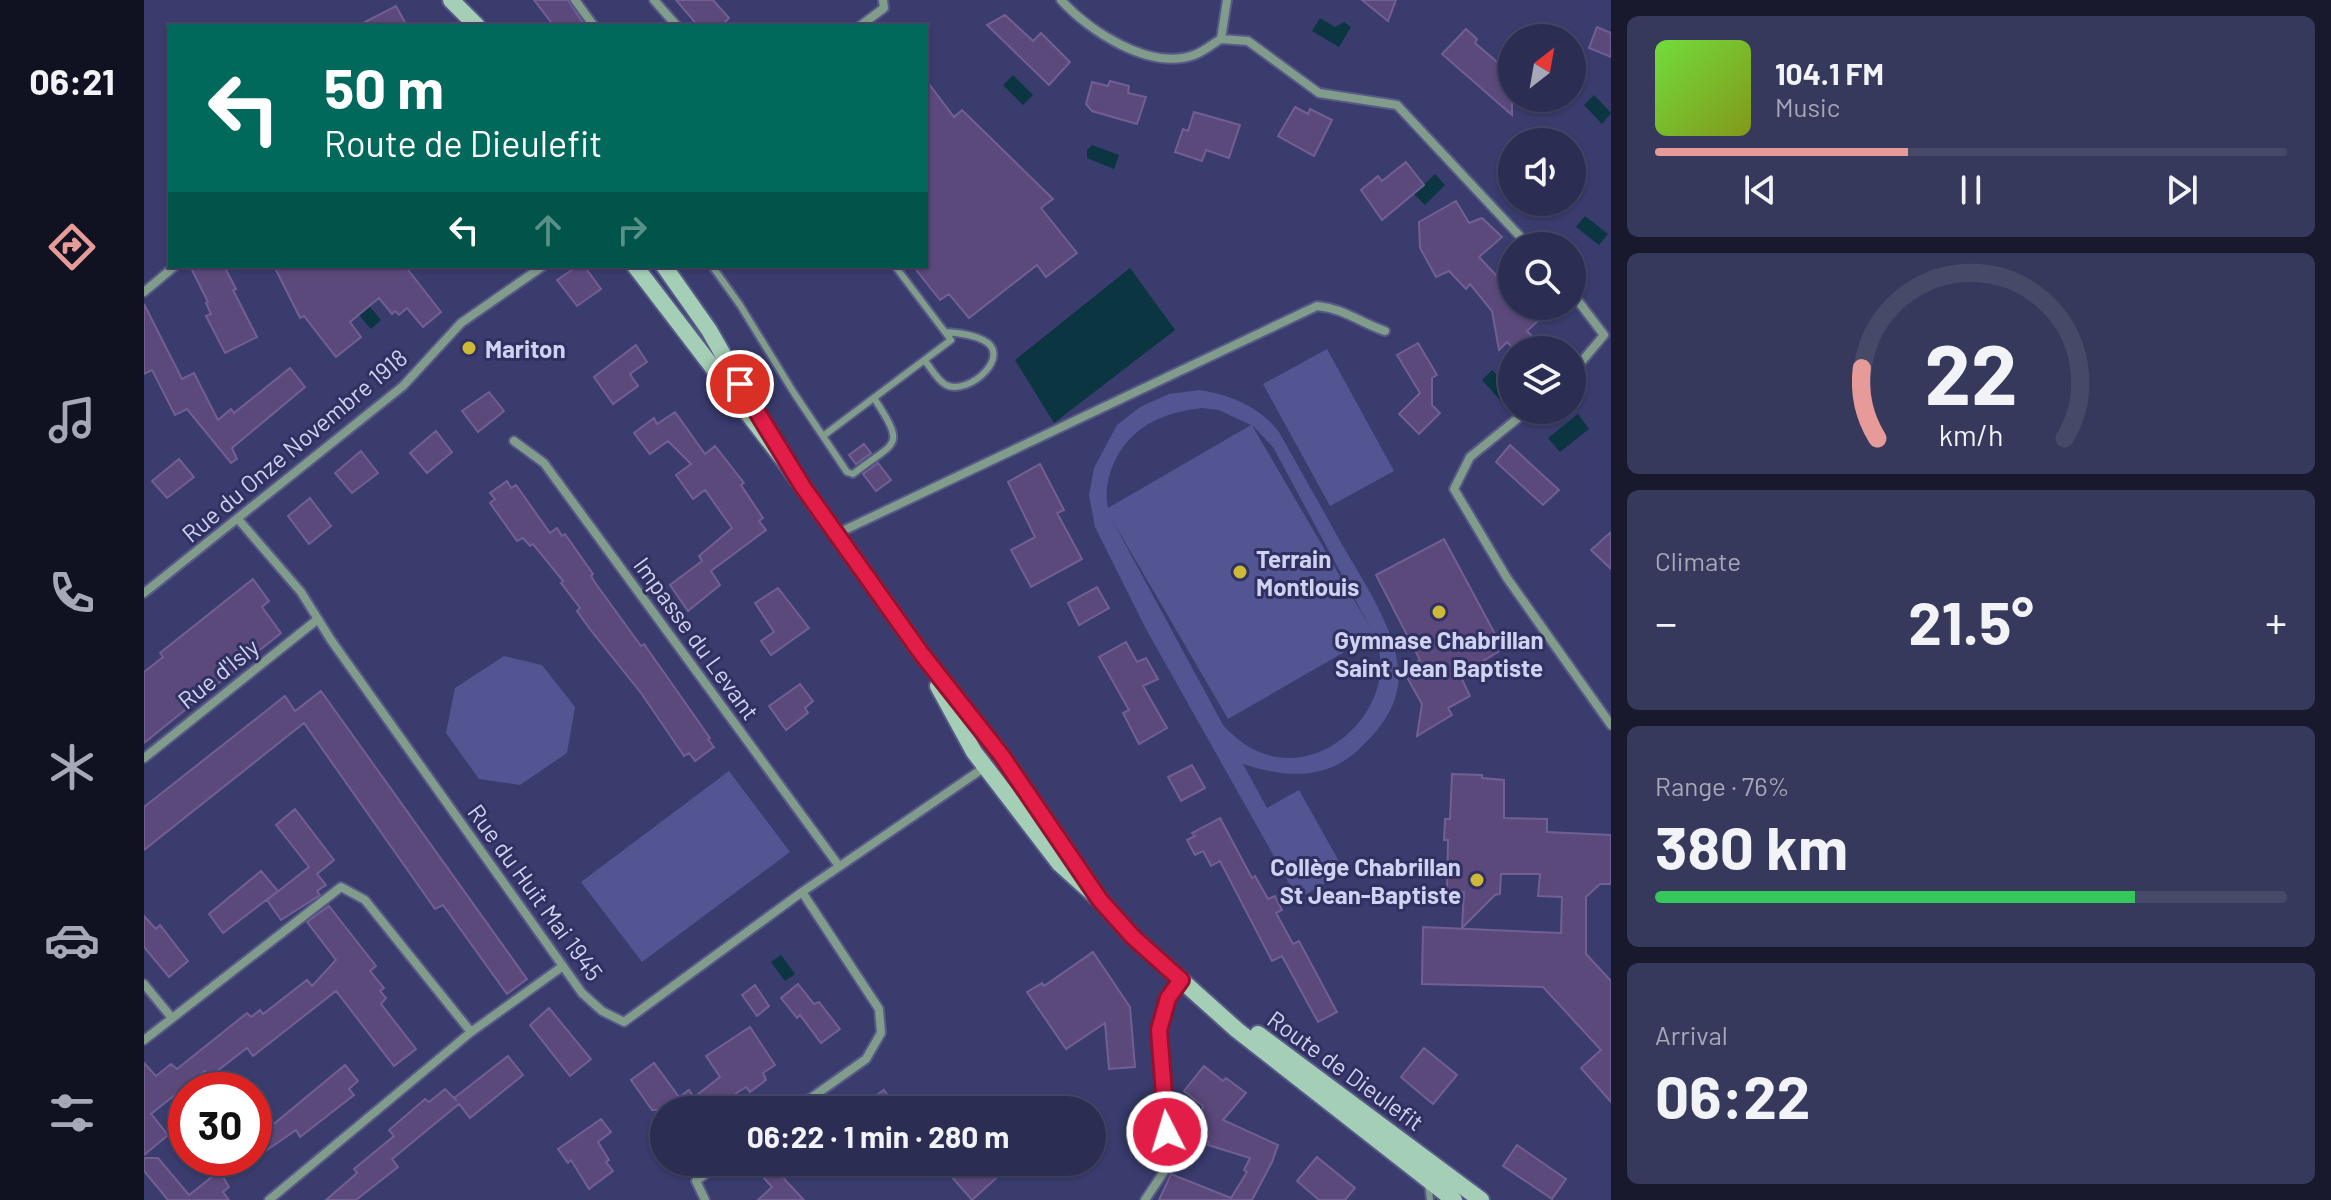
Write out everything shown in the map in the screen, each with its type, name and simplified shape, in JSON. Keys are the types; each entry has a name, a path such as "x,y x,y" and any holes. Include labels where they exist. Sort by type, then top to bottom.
{"main road":[{"path":"449,0 463,24"},
{"path":"449,0 475,24"},
{"name":"Route de Dieulefit","path":"637,268 786,463 921,653 1002,756 1100,900"},
{"name":"Route de Dieulefit","path":"665,268 709,330 786,463"},
{"name":"Route de Dieulefit","path":"921,653 948,706 985,767 1059,863 1100,900 1133,937 1248,1039 1454,1200"},
{"name":"Route de Dieulefit","path":"1181,980 1284,1052 1481,1200"}],"street":[{"path":"654,0 675,24"},
{"path":"863,24 884,8 883,0"},
{"path":"1061,0 1080,21 1125,47 1171,60 1194,55 1221,39 1248,41 1319,93 1397,105 1516,232"},
{"path":"1221,39 1227,0"},
{"path":"577,1 593,24"},
{"path":"144,292 173,268"},
{"name":"Rue du Onze Novembre 1918","path":"144,593 403,386 461,323 540,268"},
{"path":"836,534 1317,306 1340,309 1367,325 1385,331"},
{"path":"1586,311 1604,335 1586,356"},
{"path":"1511,424 1470,457 1454,489 1507,578 1611,725"},
{"name":"Impasse du Levant","path":"514,441 544,463 839,866"},
{"name":"Rue du Huit Mai 1945","path":"238,519 301,592 582,993 602,1011 624,1022 802,892 1002,756"},
{"name":"Rue d'Isly","path":"144,758 318,619"},
{"path":"144,1040 341,887 365,900 471,1032"},
{"path":"802,892 879,1009 881,1033 866,1059 814,1096"},
{"path":"269,1200 471,1032 563,966"},
{"path":"1145,1200 1165,1170 1169,1157 1159,1030 1168,998 1181,980"},
{"path":"144,984 172,1018"},
{"path":"703,1176 696,1181 705,1200"}],"lane":[{"path":"713,268 842,466 853,474 887,449 895,438 895,430 874,398"},
{"path":"823,436 951,340 897,268"},
{"path":"925,361 944,384 953,387 969,384 992,362 995,356 993,348 986,341 945,332"},
{"path":"1427,1179 1430,1200"}],"shaded area":[{"path":"1320,18 1335,27 1344,22 1351,27 1339,47 1312,31"},
{"path":"1013,75 1033,95 1023,105 1003,85"},
{"path":"1594,95 1611,113 1602,124 1586,107"},
{"path":"1092,145 1119,155 1114,169 1087,158 1087,150"},
{"path":"1435,174 1445,185 1425,205 1414,194"},
{"path":"1585,216 1608,234 1599,245 1576,227"},
{"path":"1130,268 1175,330 1054,423 1015,360"},
{"path":"365,301 381,320 371,329 354,309"},
{"path":"1327,349 1394,471 1330,506 1263,384"},
{"path":"1492,370 1498,376 1498,398 1482,380"},
{"name":"Terrain Montlouis","path":"1200,390 1223,395 1254,409 1279,432 1369,590 1394,648 1398,685 1393,704 1378,730 1344,761 1331,768 1302,774 1273,772 1243,764 1267,808 1299,790 1345,872 1298,899 1146,629 1095,527 1089,495 1094,468 1117,425 1140,407 1169,394","holes":["1202,408 1219,410 1251,425 1108,508 1109,476 1128,440 1161,418","1253,426 1273,447 1371,629","1111,518 1228,719 1374,635 1380,658 1379,680 1372,702 1359,722 1342,739 1322,751 1300,757 1268,755 1247,746 1223,725"]},
{"path":"1566,424 1585,424 1589,429 1560,452 1548,438"},
{"path":"504,656 542,665 575,707 567,753 520,785 479,779 446,733 455,688"},
{"path":"729,771 790,852 642,962 581,882"},
{"path":"781,955 795,974 785,981 771,962"}],"building":[{"path":"534,0 568,0 584,24 552,24"},
{"path":"676,0 713,0 729,18 723,24 696,24"},
{"path":"1362,0 1396,0 1388,21"},
{"path":"396,6 406,24 361,24"},
{"path":"1005,15 1033,41 1041,33 1070,62 1049,85 987,25"},
{"path":"1597,27 1611,33 1611,57 1589,48"},
{"path":"1466,29 1477,39 1475,43 1498,63 1498,103 1442,54"},
{"path":"1110,81 1129,86 1128,93 1146,97 1137,124 1092,111 1086,104 1092,82 1108,86"},
{"path":"928,83 954,117 962,110 1053,199 1041,208 1077,253 1046,277 1037,265 969,318 949,294 940,300 915,268 928,268"},
{"path":"1295,107 1308,114 1310,109 1332,120 1314,156 1278,136"},
{"path":"1194,112 1240,125 1229,158 1206,150 1202,161 1175,152 1183,129 1188,131"},
{"path":"1406,162 1424,185 1382,220 1361,190 1378,176 1382,181"},
{"path":"1456,201 1469,223 1482,218 1498,233 1498,240 1479,257 1498,277 1498,320 1539,320 1527,331 1532,336 1498,336 1498,344 1492,311 1470,284 1466,289 1449,271 1436,277 1420,248 1419,222"},
{"path":"191,268 225,268 257,337 225,353 206,316 211,314"},
{"path":"275,268 407,268 441,312 423,327 407,308 399,315 395,311 392,314 379,298 350,322 361,337 336,357 304,316 300,318"},
{"path":"575,268 585,268 601,289 577,306 557,280"},
{"path":"144,304 182,379 194,373 218,420 231,409 234,413 290,368 305,387 232,448 237,459 231,463 187,409 175,415 152,370 144,374"},
{"path":"1418,343 1437,375 1432,378 1432,405 1440,413 1419,434 1399,414 1420,393 1397,355"},
{"path":"636,345 647,362 630,374 638,386 613,404 594,377"},
{"path":"489,392 504,411 478,432 462,411"},
{"path":"675,412 705,454 715,446 744,483 741,485 763,518 759,521 766,530 711,571 720,585 688,611 670,585 702,561 699,556 732,528 705,490 693,499 676,475 691,464 668,441 650,454 634,433 654,418 657,424"},
{"path":"436,431 452,452 427,473 410,453"},
{"path":"864,444 871,453 856,464 849,455"},
{"path":"1510,445 1559,490 1543,505 1496,462"},
{"path":"361,451 378,473 352,493 335,473"},
{"path":"179,459 194,477 167,498 152,481"},
{"path":"878,463 891,480 876,491 863,474"},
{"path":"1040,464 1064,510 1057,513 1082,559 1031,587 1011,550 1035,537 1008,482"},
{"path":"507,481 511,488 516,485 550,533 557,528 562,536 565,534 593,574 591,576 596,584 641,646 644,644 710,738 714,747 695,761 689,753 684,756 641,693 589,628 577,611 580,608 561,583 563,581 533,544 530,546 523,538 517,541 490,503 495,499 490,493"},
{"path":"310,498 331,526 309,544 288,516"},
{"path":"1611,532 1611,569 1591,550"},
{"name":"Gymnase Chabrillan Saint Jean Baptiste","path":"1444,539 1503,649 1460,675 1470,696 1448,708 1452,715 1417,736 1422,704 1403,670 1420,660 1376,575"},
{"path":"253,579 269,601 262,607 281,633 144,743 144,672 163,657 160,653"},
{"path":"1097,587 1109,608 1079,625 1068,603"},
{"path":"778,588 809,628 771,655 761,641 774,632 755,603"},
{"path":"1126,642 1137,662 1146,658 1158,679 1143,686 1167,728 1139,744 1123,713 1129,710 1099,657"},
{"path":"800,684 813,701 805,708 808,713 786,730 769,706"},
{"path":"321,691 527,979 507,994 443,905 435,909 304,723 144,850 144,807 285,696 295,711"},
{"path":"1192,765 1205,788 1181,801 1168,777"},
{"path":"1452,774 1482,775 1482,778 1504,780 1504,818 1547,819 1547,832 1611,835 1611,884 1600,884 1586,897 1586,954 1611,981 1611,1102 1581,1068 1601,1050 1543,987 1422,984 1423,927 1561,933 1562,897 1538,896 1540,874 1501,874 1500,894 1495,895 1462,928 1464,892 1447,890 1448,840 1444,840 1445,819 1450,819"},
{"path":"295,809 334,860 317,874 326,885 317,891 320,895 281,920 267,900 309,867 276,825"},
{"path":"1220,818 1252,878 1255,876 1268,899 1275,896 1282,910 1276,913 1293,944 1299,941 1337,1012 1318,1022 1282,956 1272,961 1220,861 1211,866 1203,851 1195,855 1187,840 1195,836 1192,833"},
{"path":"261,871 278,891 223,933 209,914"},
{"path":"329,906 376,966 370,971 384,988 380,991 386,998 381,1004 416,1049 394,1066 336,991 253,1056 247,1048 216,1072 168,1072 168,1100 151,1114 168,1135 144,1155 144,1063 156,1076 171,1064 177,1069 247,1013 251,1017 260,1010 263,1014 307,980 312,986 336,960 307,922"},
{"path":"144,916 156,929 160,925 188,961 169,977 144,947"},
{"path":"1093,952 1130,1007 1135,1067 1109,1069 1105,1023 1066,1049 1027,992 1042,983 1044,986"},
{"path":"798,984 814,1004 819,1002 840,1029 821,1043 800,1015 797,1018 781,998"},
{"path":"755,985 769,1006 757,1016 742,995"},
{"path":"549,1008 591,1059 570,1076 530,1025"},
{"path":"750,1027 775,1065 763,1073 766,1080 750,1092 746,1087 732,1096 695,1096 720,1077 706,1056"},
{"path":"1424,1048 1457,1075 1433,1104 1401,1077"},
{"path":"508,1056 523,1075 470,1118 459,1104 392,1159 398,1167 356,1200 326,1200 357,1173 354,1169 394,1136 389,1130 425,1099 429,1102 445,1089 454,1098"},
{"path":"654,1063 678,1096 650,1096 650,1107 631,1080"},
{"path":"345,1065 358,1081 349,1089 354,1095 300,1137 296,1130 272,1147 272,1125"},
{"path":"1204,1066 1246,1093 1223,1120 1278,1145 1252,1200 1159,1200 1171,1174 1231,1198 1247,1172 1244,1170 1250,1158 1193,1137 1203,1106 1184,1091"},
{"path":"601,1119 611,1132 598,1142 613,1171 589,1189 571,1160 568,1163 558,1149"},
{"path":"1517,1145 1566,1179 1552,1199 1503,1166"},
{"path":"1317,1157 1355,1188 1345,1200 1319,1200 1297,1181"},
{"path":"144,1158 158,1158 168,1170 168,1176 173,1176 189,1195 213,1176 224,1176 229,1187 223,1192 229,1200 168,1200 144,1171"},
{"path":"762,1176 782,1176 804,1200 758,1200 772,1187"},
{"path":"951,1176 999,1176 972,1200"}],"place":[{"name":"Mariton","path":"469,348"},
{"name":"Terrain Montlouis","path":"1240,572"},
{"name":"Gymnase Chabrillan Saint Jean Baptiste","path":"1439,612"},
{"name":"Collège Chabrillan St Jean-Baptiste","path":"1477,880"}],"route":[{"path":"740,384 786,463 921,653 1002,756 1100,900 1133,937 1181,980 1168,998 1159,1030 1167,1132"}]}
